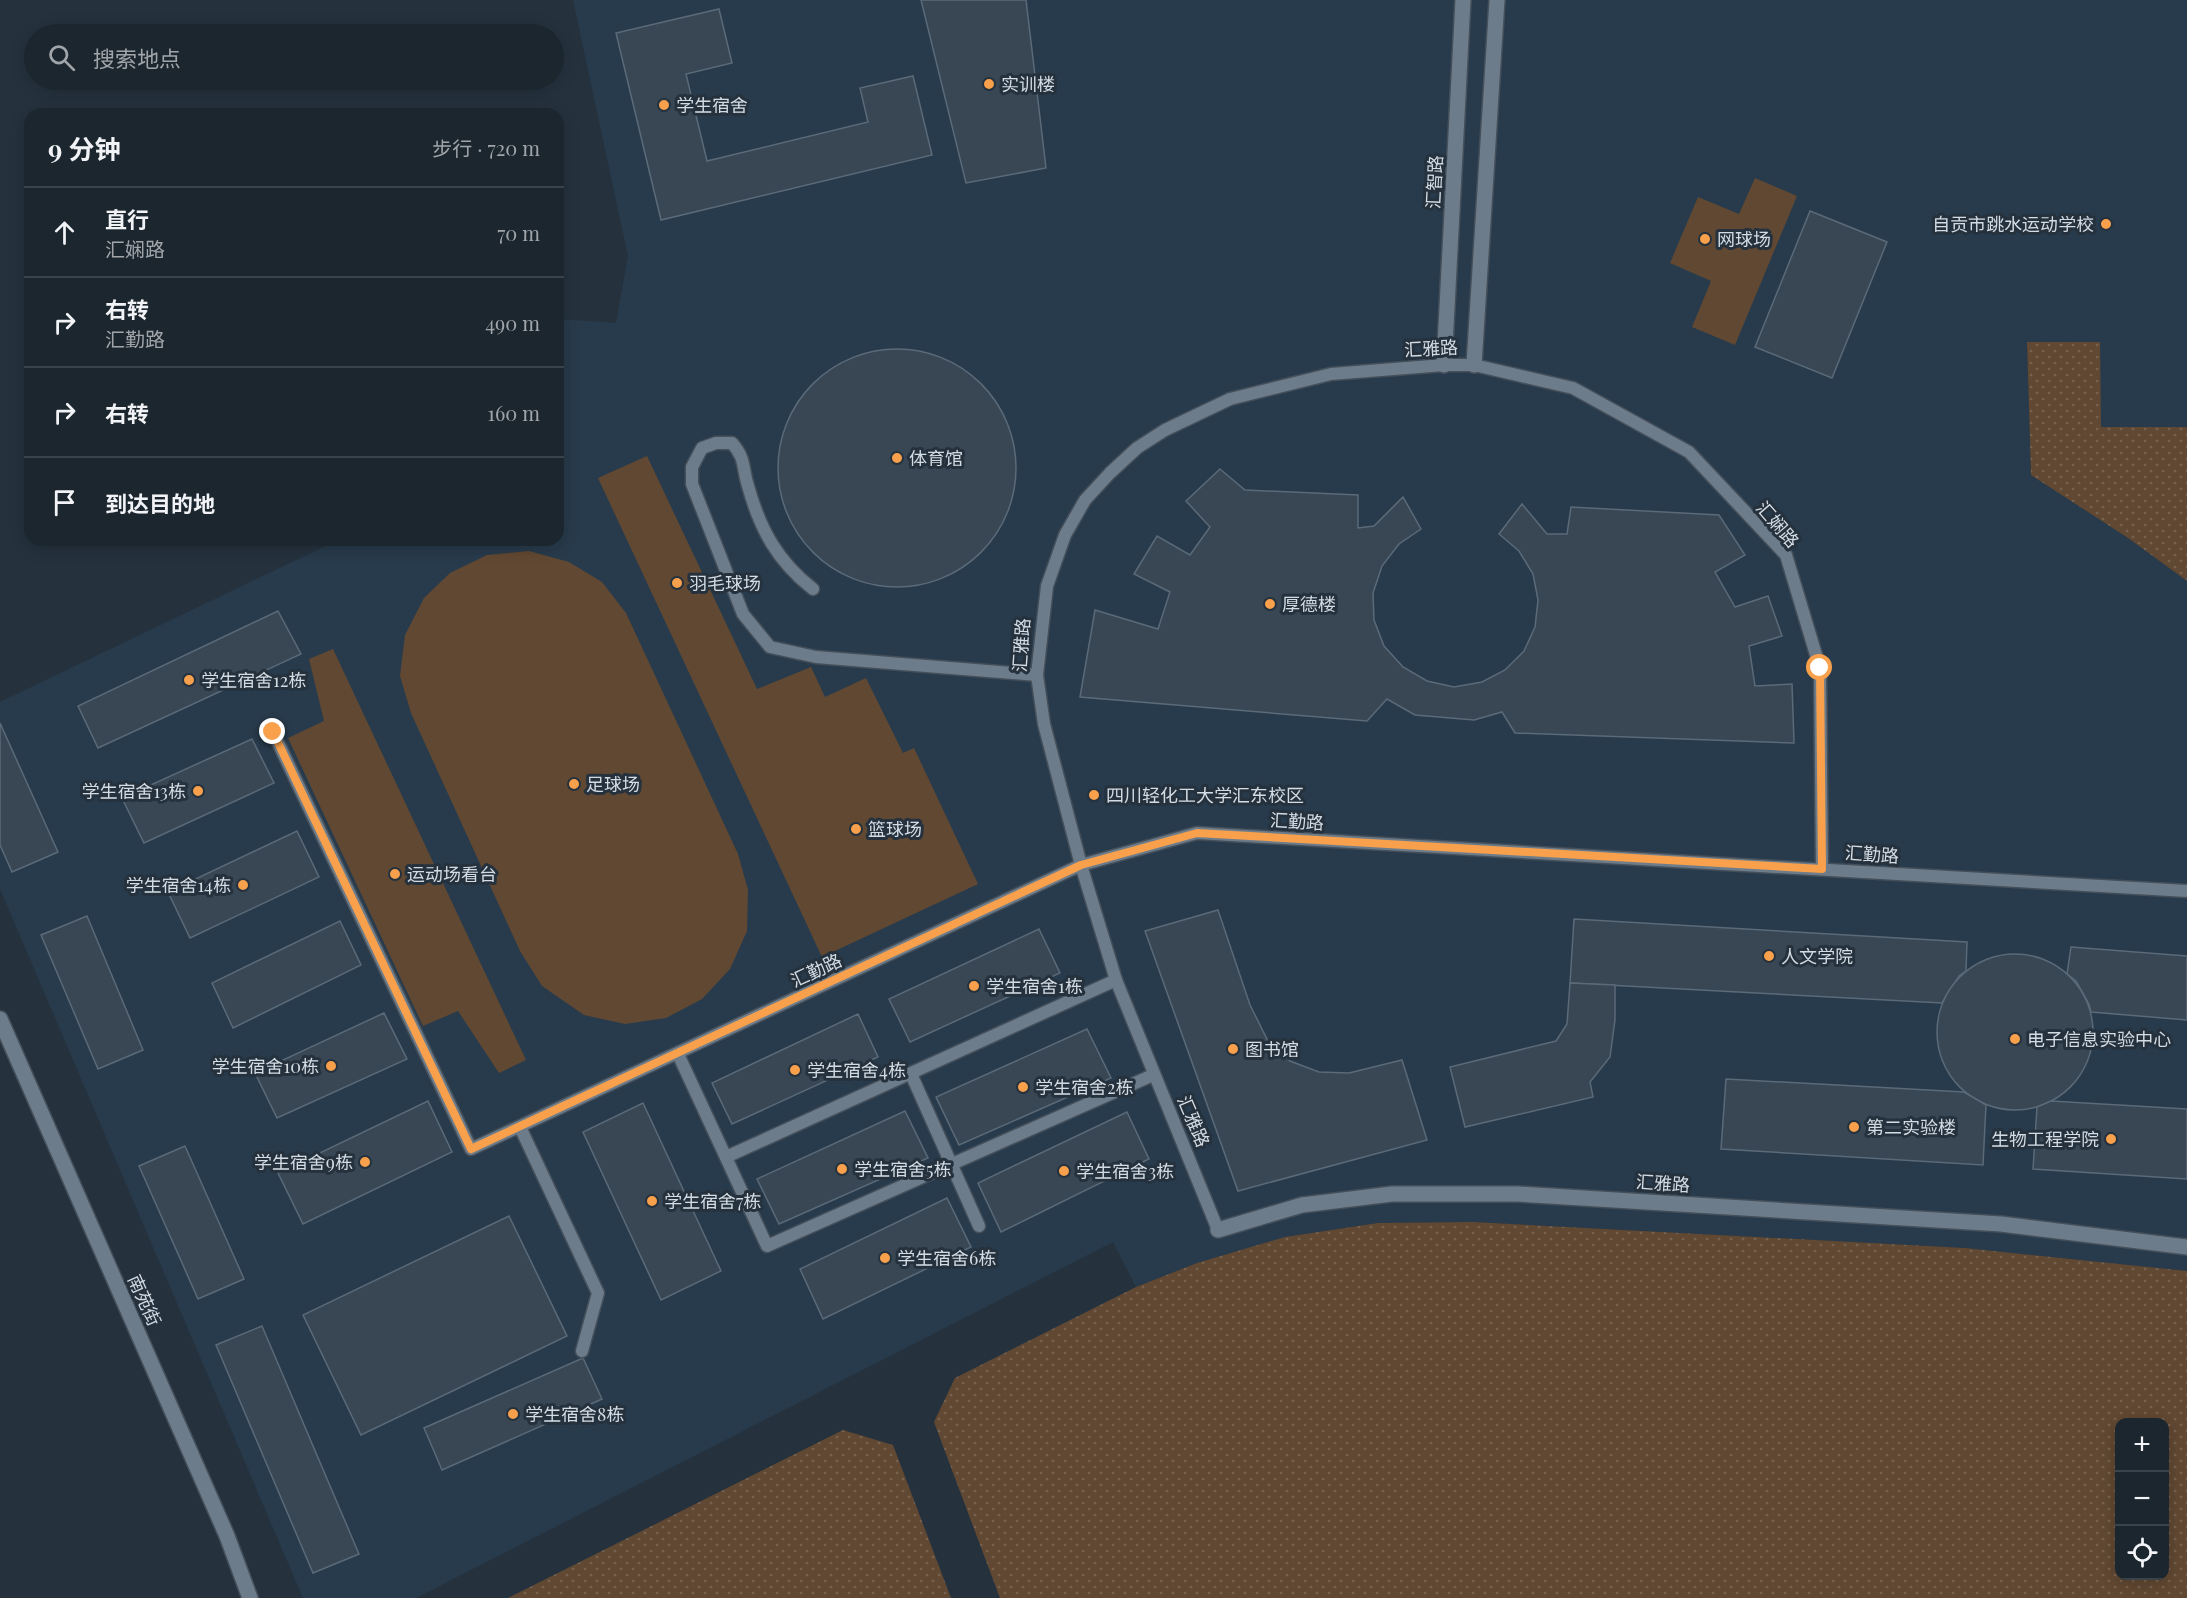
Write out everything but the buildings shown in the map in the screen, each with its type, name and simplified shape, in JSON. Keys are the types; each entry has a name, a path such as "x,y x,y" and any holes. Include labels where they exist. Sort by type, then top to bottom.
{"street":[{"name":"汇智路","path":"1444,365 1463,0"},
{"path":"1474,365 1497,0"},
{"name":"南苑街","path":"0,1019 227,1536 250,1598"},
{"name":"汇雅路","path":"1218,1230 1302,1205 1392,1194 1518,1194 2001,1224 2187,1247"}],"lane":[{"name":"汇雅路","path":"1218,1230 1116,980 1081,865 1044,724 1037,675 1047,586 1065,535 1085,500 1137,448 1165,430 1230,399 1331,374 1444,365 1474,365"},
{"name":"汇娴路","path":"1474,365 1573,388 1689,452 1786,555 1820,668 1822,869"},
{"path":"813,589 792,573 757,518 742,454 732,443 716,443 702,448 692,467 692,484 743,615 770,647 816,657 1037,675"},
{"name":"汇勤路","path":"273,732 471,1149 1081,865 1197,833 2187,891"},
{"path":"726,1157 1116,980"},
{"path":"678,1054 767,1246 1153,1075"},
{"path":"911,1074 979,1226"},
{"path":"520,1127 598,1293 582,1351"}],"shaded area":[{"name":"四川轻化工大学汇东校区","path":"573,0 2187,0 2187,427 2100,427 2027,343 2031,475 2128,538 2187,581 2187,1271 1965,1248 1473,1222 1378,1223 1285,1237 1197,1263 1136,1287 1113,1242 416,1598 303,1598 0,889 0,702 325,546 564,546 564,319 616,323 628,256"},
{"path":"1755,178 1797,196 1735,345 1692,327 1711,281 1670,263 1698,197 1739,214"},
{"path":"2027,342 2100,342 2101,427 2187,427 2187,581 2128,538 2031,475"},
{"path":"647,456 757,689 811,667 825,697 866,678 903,753 914,748 978,884 822,957 598,478"},
{"name":"足球场","path":"529,551 569,562 602,582 626,613 738,854 748,890 747,931 730,969 702,999 666,1018 625,1024 584,1015 542,986 520,951 411,713 400,676 405,635 424,598 450,573 487,555"},
{"name":"运动场看台","path":"333,649 526,1060 499,1073 458,1011 423,1026 288,738 324,721 309,659"},
{"path":"1473,1222 1965,1248 2187,1271 2187,1598 1000,1598 934,1422 955,1378 1136,1287 1197,1263 1285,1237 1378,1223"},
{"path":"843,1430 893,1445 951,1598 508,1598"}],"place":[{"name":"实训楼","path":"989,84"},
{"name":"学生宿舍","path":"664,105"},
{"name":"自贡市跳水运动学校","path":"2106,224"},
{"name":"网球场","path":"1705,239"},
{"name":"体育馆","path":"897,458"},
{"name":"羽毛球场","path":"677,583"},
{"name":"厚德楼","path":"1270,604"},
{"name":"学生宿舍12栋","path":"189,680"},
{"name":"足球场","path":"574,784"},
{"name":"学生宿舍13栋","path":"198,791"},
{"name":"四川轻化工大学汇东校区","path":"1094,795"},
{"name":"篮球场","path":"856,829"},
{"name":"运动场看台","path":"395,874"},
{"name":"学生宿舍14栋","path":"243,885"},
{"name":"人文学院","path":"1769,956"},
{"name":"学生宿舍1栋","path":"974,986"},
{"name":"电子信息实验中心","path":"2015,1039"},
{"name":"图书馆","path":"1233,1049"},
{"name":"学生宿舍10栋","path":"331,1066"},
{"name":"学生宿舍4栋","path":"795,1070"},
{"name":"学生宿舍2栋","path":"1023,1087"},
{"name":"第二实验楼","path":"1854,1127"},
{"name":"生物工程学院","path":"2111,1139"},
{"name":"学生宿舍9栋","path":"365,1162"},
{"name":"学生宿舍5栋","path":"842,1169"},
{"name":"学生宿舍3栋","path":"1064,1171"},
{"name":"学生宿舍7栋","path":"652,1201"},
{"name":"学生宿舍6栋","path":"885,1258"},
{"name":"学生宿舍8栋","path":"513,1414"}],"route":[{"path":"273,732 471,1149 1081,865 1197,833 1822,869 1820,668"}]}
